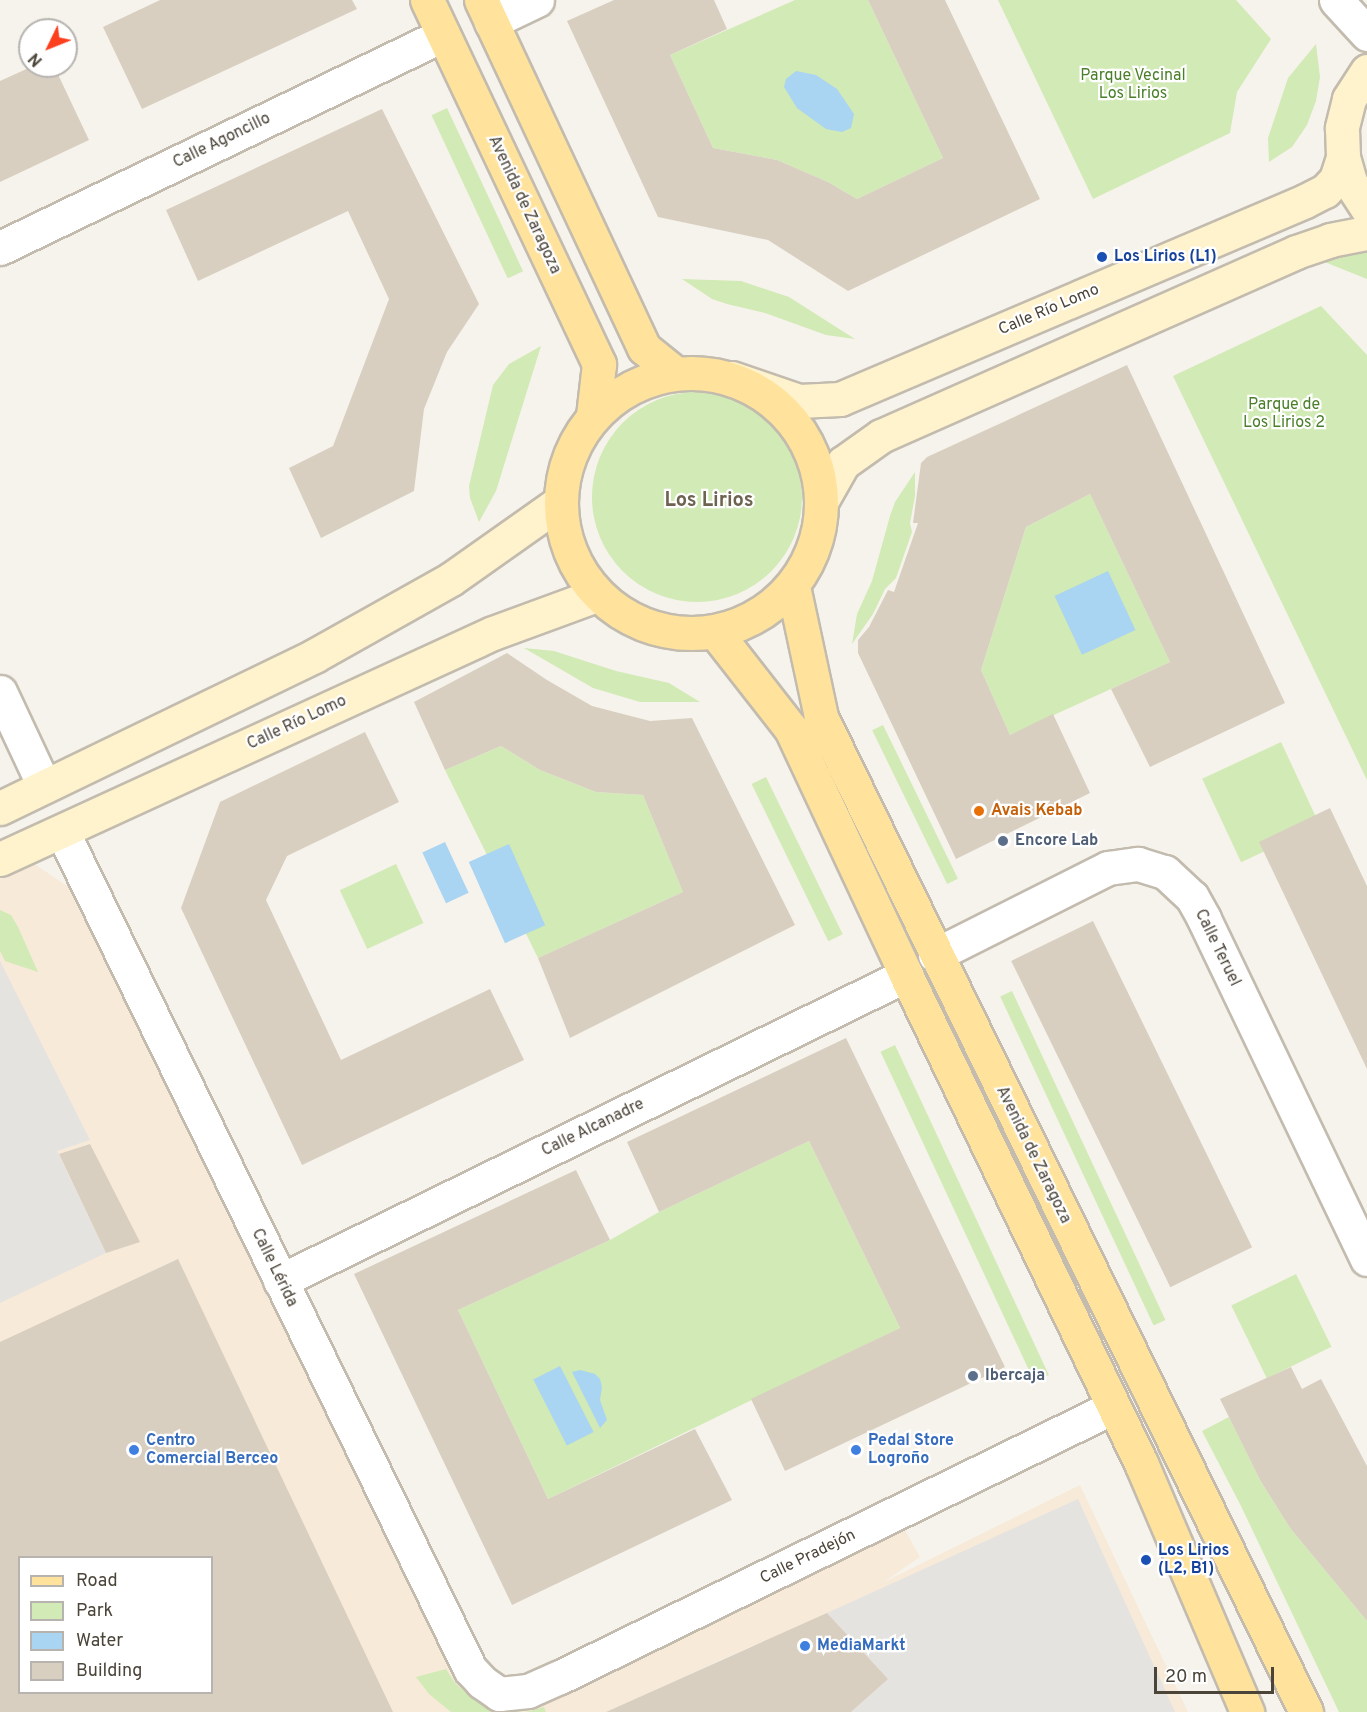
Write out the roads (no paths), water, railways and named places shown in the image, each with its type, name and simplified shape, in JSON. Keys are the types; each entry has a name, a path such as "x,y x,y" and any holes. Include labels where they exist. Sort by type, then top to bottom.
{"main road":[{"name":"Avenida de Zaragoza","path":"427,0 599,364 593,416"},
{"path":"486,11 644,348 675,373"},
{"path":"1367,71 1349,99 1342,128 1343,157 1350,182 1367,208"},
{"name":"Calle Río Lomo","path":"732,378 800,400 840,399 1305,201 1325,191 1336,179 1343,157"},
{"path":"822,500 843,463 881,436 1296,252 1330,240 1367,233"},
{"path":"675,373 704,373 732,378 768,397 796,425 815,461 822,500 819,531 810,560 793,586 759,616 716,633 673,633 632,621 597,595 577,568 564,536 560,502 567,461 575,441 593,416 626,390 645,380 675,373"},
{"path":"0,808 314,656 451,579 560,502"},
{"name":"Avenida de Zaragoza","path":"793,586 821,717 935,955 1306,1712"},
{"name":"Calle Río Lomo","path":"0,859 493,633 597,595"},
{"path":"716,633 791,729 906,975 1141,1463 1247,1712"}],"street":[{"path":"486,11 537,0"},
{"path":"1336,0 1367,33"},
{"name":"Calle Agoncillo","path":"0,248 443,35"},
{"path":"0,692 44,786"},
{"name":"Calle Lérida","path":"62,831 470,1669 482,1682 499,1694"},
{"name":"Calle Teruel","path":"935,955 1108,868 1138,864 1165,872 1192,897 1204,919 1367,1259"},
{"name":"Calle Alcanadre","path":"280,1281 906,975"},
{"name":"Calle Pradejón","path":"499,1694 528,1691 560,1677 1113,1407"}],"water":[{"path":"796,71 816,75 837,89 854,114 851,128 842,132 826,129 797,108 784,87 786,79"},
{"path":"1108,571 1135,630 1082,655 1055,596"},
{"path":"445,842 469,893 446,903 422,853"},
{"path":"509,844 545,925 505,943 469,862"},
{"path":"560,1366 594,1432 567,1446 533,1380"},
{"path":"580,1370 595,1374 600,1379 602,1387 600,1400 607,1420 600,1428 572,1372"}],"place":[{"name":"Los Lirios (L1)","path":"1102,257"},
{"name":"Avais Kebab","path":"979,811"},
{"name":"Encore Lab","path":"1003,841"},
{"name":"Ibercaja","path":"973,1376"},
{"name":"Centro Comercial Berceo","path":"134,1450"},
{"name":"Pedal Store Logroño","path":"856,1450"},
{"name":"Los Lirios (L2, B1)","path":"1146,1560"},
{"name":"MediaMarkt","path":"805,1646"}],"district":[{"name":"Los Lirios","path":"709,501"}],"park label":[{"name":"Parque Vecinal Los Lirios","path":"1133,85"},
{"name":"Parque de Los Lirios 2","path":"1284,414"}]}
